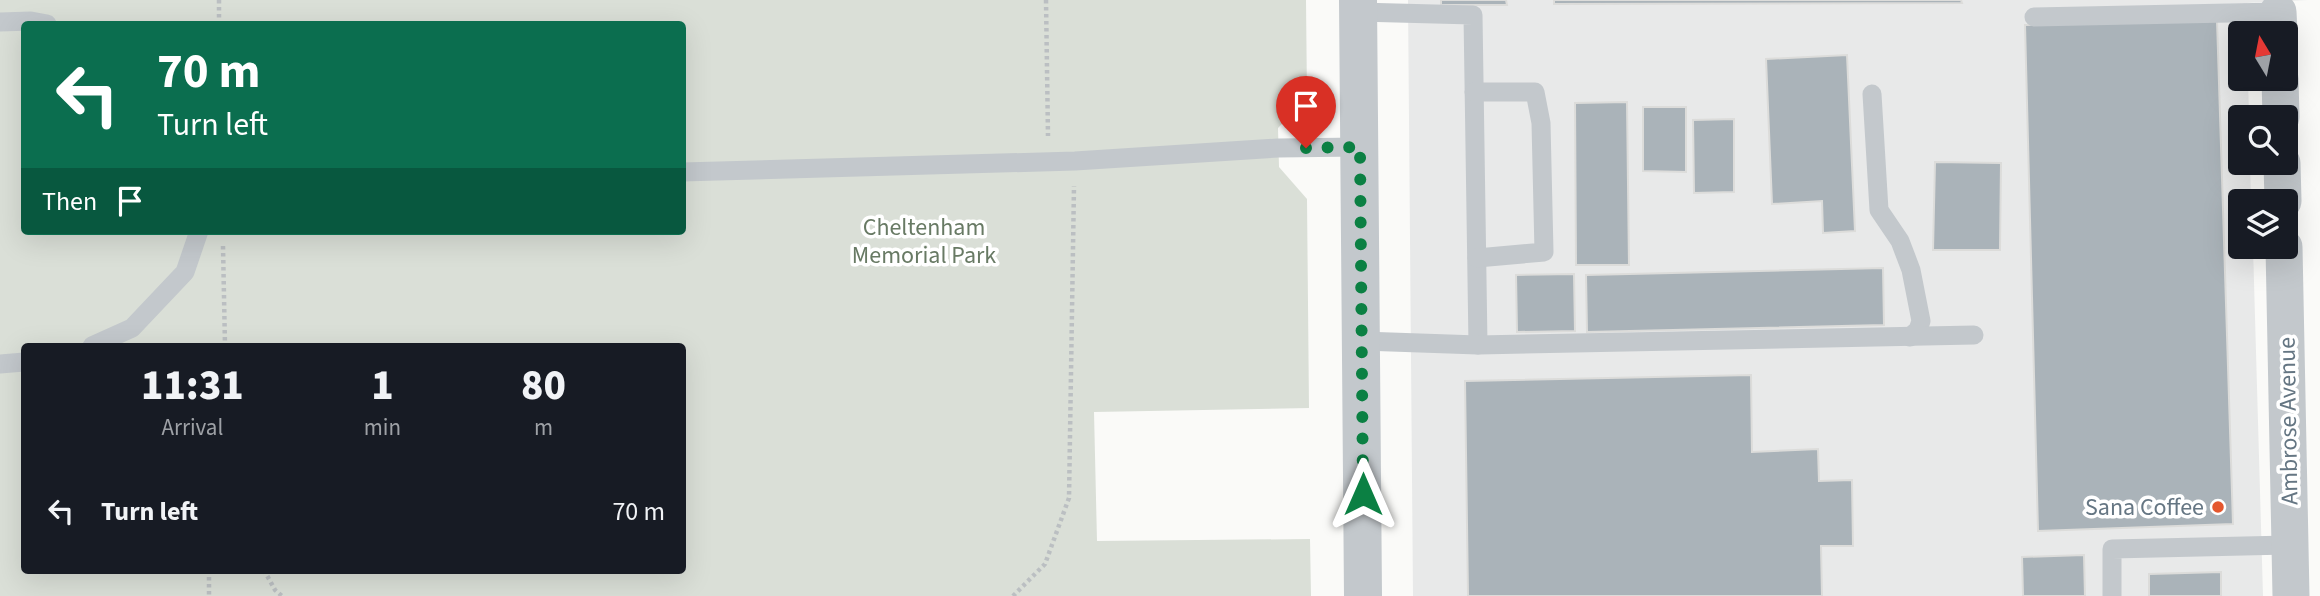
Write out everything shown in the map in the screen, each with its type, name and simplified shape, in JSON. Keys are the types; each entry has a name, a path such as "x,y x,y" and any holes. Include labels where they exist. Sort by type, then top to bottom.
{"street":[{"path":"1358,6 1363,596"},
{"name":"Ambrose Avenue","path":"2284,259 2291,596"}],"lane":[{"path":"1358,6 1473,15 1478,345"},
{"path":"2034,17 2228,22"},
{"path":"0,22 21,21"},
{"path":"1474,92 1535,92 1541,123 1544,252 1477,258"},
{"path":"1872,94 1879,210 1900,241 1921,321 1918,330 1910,337"},
{"path":"686,172 1049,162 1278,148 1360,147"},
{"path":"99,343 132,328 185,272 198,235"},
{"path":"1362,341 1478,345 1974,335"},
{"path":"0,364 21,362"},
{"path":"2112,596 2112,539 2290,545"}],"path":[{"path":"219,0 219,21"},
{"path":"1046,0 1049,162"},
{"path":"1013,596 1045,564 1069,498 1075,161"},
{"path":"223,244 225,343"},
{"path":"209,574 209,596"},
{"path":"266,574 275,590 282,596"}],"shaded area":[{"path":"1408,0 2308,0 2247,3 2247,21 2228,21 2228,91 2248,91 2249,105 2228,105 2228,175 2250,175 2251,189 2228,189 2228,259 2253,259 2263,596 1413,596"}],"green space":[{"name":"Cheltenham Memorial Park","path":"0,0 1306,0 1307,98 1278,128 1279,167 1307,199 1309,408 1094,412 1097,541 1310,539 1311,596 0,596"}],"building":[{"path":"1441,0 1506,0 1507,5 1441,5"},
{"path":"1554,0 1961,0 1962,3 1554,4"},
{"path":"2217,20 2233,524 2038,531 2025,25"},
{"path":"1847,55 1855,231 1823,233 1822,201 1772,204 1766,59"},
{"path":"1627,102 1629,265 1576,265 1575,103"},
{"path":"1643,107 1686,107 1686,172 1643,171"},
{"path":"1734,119 1734,192 1694,193 1693,120"},
{"path":"1935,162 2001,163 2000,250 1933,250"},
{"path":"1883,268 1884,325 1587,332 1586,275"},
{"path":"1574,274 1575,331 1517,332 1516,275"},
{"path":"1751,375 1752,452 1818,449 1819,481 1852,480 1853,546 1821,546 1822,596 1468,596 1465,381"},
{"path":"2084,555 2085,596 2023,596 2022,557"},
{"path":"2221,572 2221,596 2149,596 2149,574"}],"place":[{"name":"Sana Coffee","path":"2218,507"}],"route":[{"path":"1306,148 1360,147 1363,494"}]}
